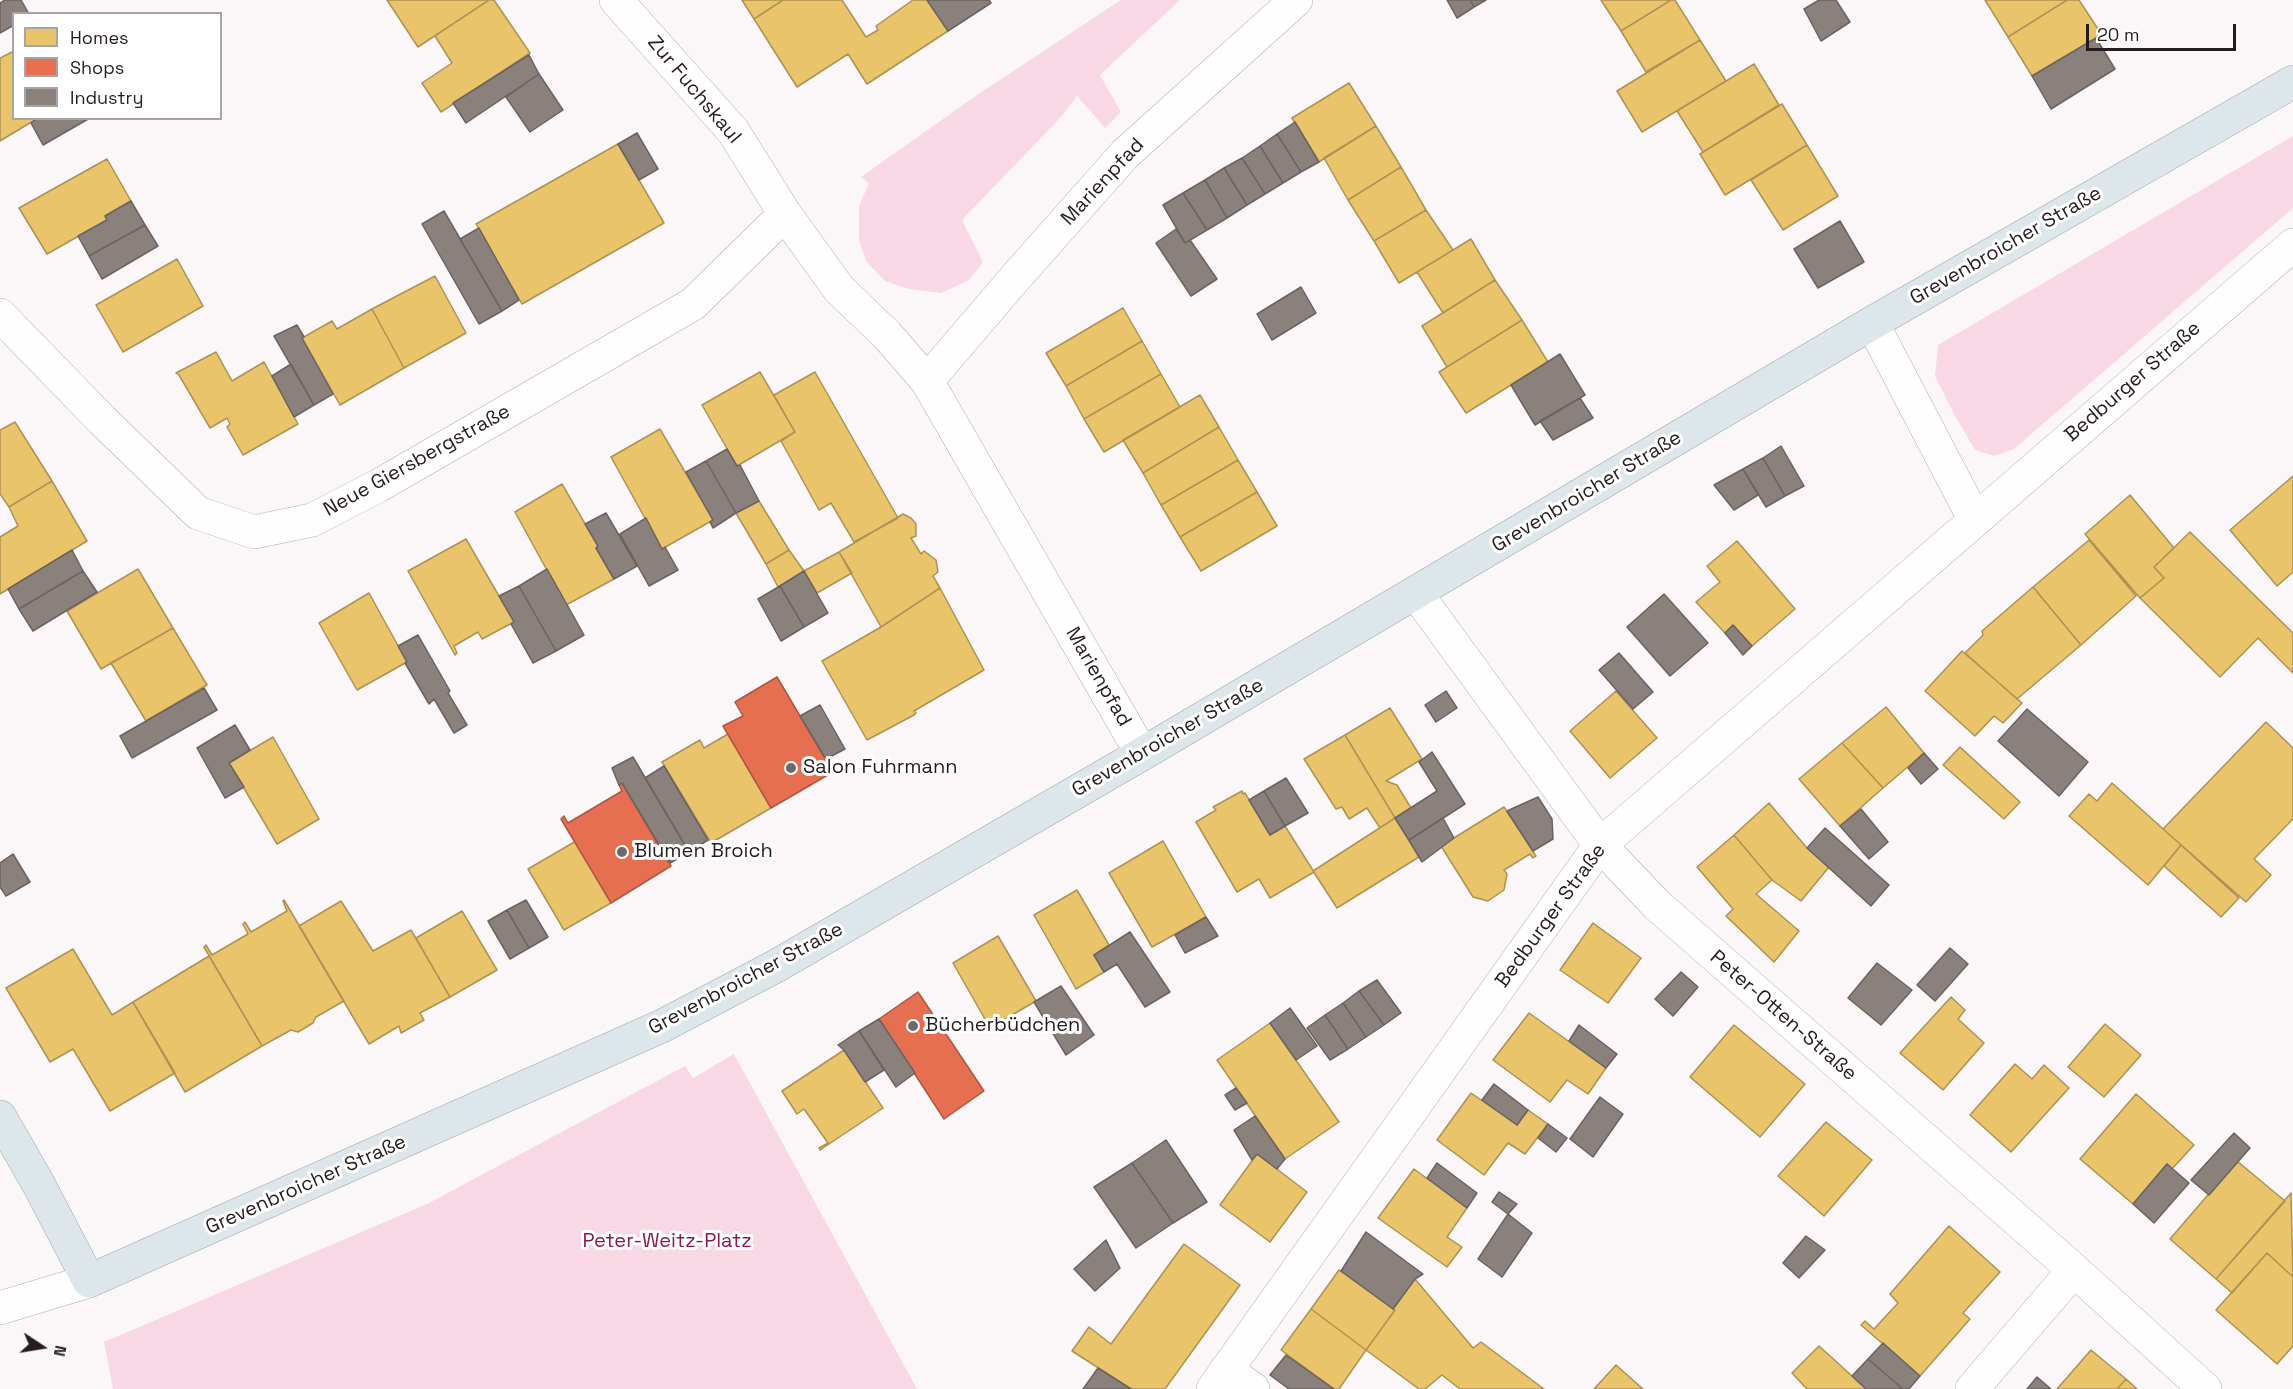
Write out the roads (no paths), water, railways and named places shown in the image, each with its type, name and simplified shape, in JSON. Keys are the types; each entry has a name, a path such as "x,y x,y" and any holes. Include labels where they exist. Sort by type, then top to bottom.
{"main road":[{"name":"Grevenbroicher Straße","path":"89,1281 662,1026 776,966 1416,593 1872,322 2293,82"},
{"path":"0,1117 39,1185 89,1281"}],"street":[{"name":"Zur Fuchskaul","path":"616,0 732,131 786,214"},
{"name":"Marienpfad","path":"927,381 1125,154 1296,0"},
{"name":"Neue Giersbergstraße","path":"0,315 102,420 198,513 254,532 312,520 378,486 693,304 786,214"},
{"name":"Marienpfad","path":"786,214 839,289 887,335 927,381 1142,754"},
{"name":"Bedburger Straße","path":"1220,1379 1600,845 2293,245"},
{"path":"1872,322 1975,520"},
{"name":"Peter-Otten-Straße","path":"1416,593 1600,845 1657,905 2074,1270 2205,1389"},
{"path":"1972,1389 2074,1270"},
{"name":"Grevenbroicher Straße","path":"0,1308 89,1281"},
{"path":"1220,1379 1253,1389"}],"place":[{"name":"Salon Fuhrmann","path":"791,768"},
{"name":"Blumen Broich","path":"622,852"},
{"name":"Bücherbüdchen","path":"913,1026"}],"park label":[{"name":"Peter-Weitz-Platz","path":"667,1242"}]}
